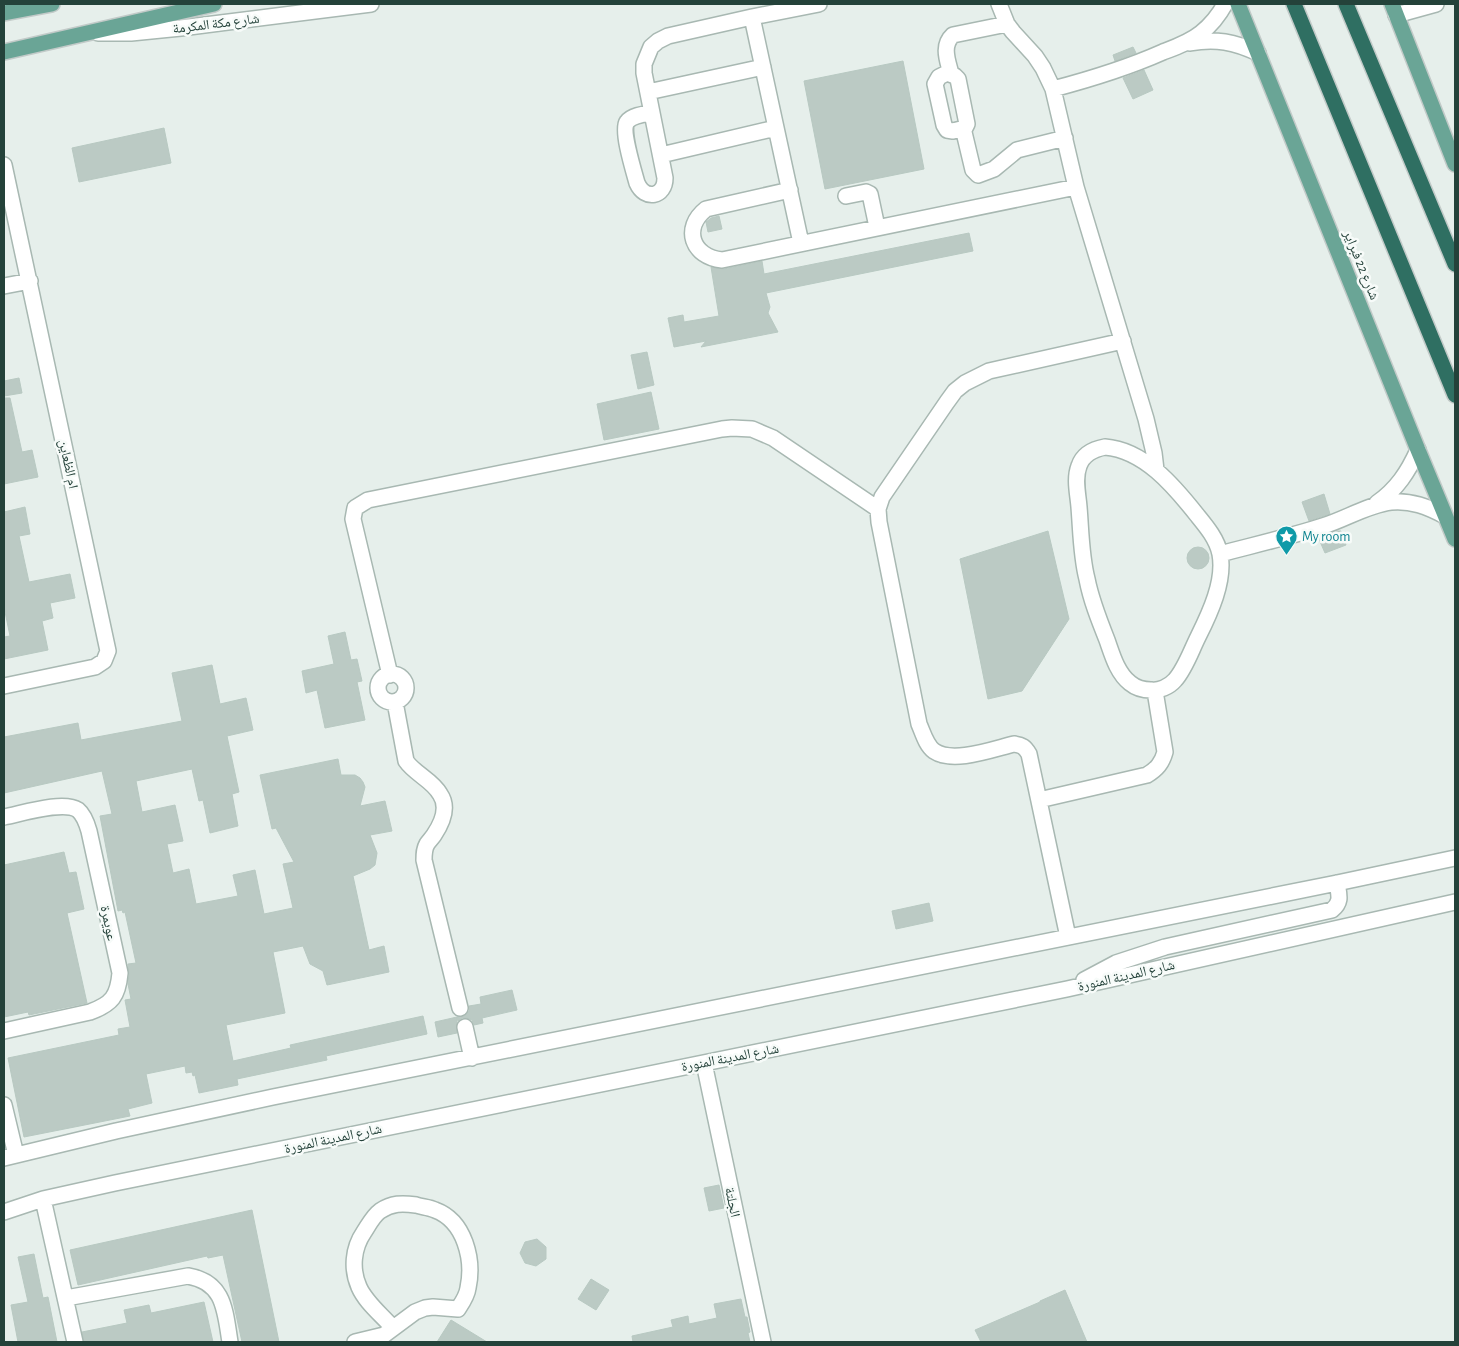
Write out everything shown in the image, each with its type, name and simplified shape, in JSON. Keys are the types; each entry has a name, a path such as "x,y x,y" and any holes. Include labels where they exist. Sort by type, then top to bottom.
{"highway":[{"path":"1294,4 1455,395"},
{"path":"1346,4 1455,264"}],"main road":[{"path":"4,13 52,4"},
{"name":"شارع مكة المكرمة","path":"4,52 214,4"},
{"name":"شارع 22 فبراير","path":"1238,4 1455,539"},
{"path":"1394,10 1455,164"}],"street":[{"name":"شارع مكة المكرمة","path":"89,34 131,34 372,4"},
{"path":"652,113 630,119 625,126 637,183 639,189 644,194 657,194 665,184 661,155 644,73 647,55 658,41 668,36 819,4"},
{"path":"999,4 1007,24 1035,56 1053,89 1076,187 1149,427 1156,470"},
{"path":"1053,89 1114,72 1183,44 1200,34 1214,21 1225,4"},
{"path":"1394,10 1436,4"},
{"path":"752,17 801,243"},
{"path":"951,74 946,49 953,35 1007,24"},
{"path":"1183,44 1202,40 1222,40 1241,44 1258,53"},
{"path":"648,92 763,67"},
{"path":"942,74 951,74 958,79 967,124 963,128 950,131 945,128 935,84 942,74"},
{"path":"661,155 776,128"},
{"path":"963,128 973,170 978,175 994,169 1017,150 1065,138"},
{"name":"ام الظعاين","path":"4,165 108,651 104,661 95,667 4,686"},
{"path":"790,190 706,209 695,220 693,236 695,244 706,256 722,260 1076,187"},
{"path":"846,196 866,192 870,194 877,227"},
{"path":"4,286 30,281"},
{"path":"1068,937 1029,754 1026,748 1021,744 1014,744 958,756 945,755 934,750 924,738 917,714 878,509 885,492 955,392 965,383 989,371 1123,341"},
{"path":"460,1008 424,860 427,843 434,836 443,818 444,800 440,792 412,769 406,761 395,702 401,700 405,695 405,683 396,675 390,675 353,519 356,508 368,500 722,429 741,428 752,429 773,438 878,509"},
{"path":"1105,446 1131,454 1156,470 1179,493 1213,537 1220,554 1220,574 1216,591 1200,632 1181,672 1174,681 1165,687 1155,690 1141,689 1130,683 1121,673 1114,660 1096,610 1086,577 1077,473 1082,460 1092,451 1105,446"},
{"path":"1374,505 1401,482 1411,467 1418,450"},
{"path":"1220,554 1325,525 1374,505 1392,502 1411,502 1429,507 1445,516"},
{"path":"1039,800 1147,775 1156,769 1162,761 1165,752 1155,690"},
{"name":"عويمرة","path":"4,817 55,806 66,806 77,810 84,818 89,831 120,973 118,988 109,1003 103,1007 90,1012 4,1031"},
{"path":"4,1105 10,1156 272,1097 1455,858"},
{"path":"1067,989 1116,962 1141,954 1332,910 1338,906 1340,901 1337,883"},
{"name":"شارع المدينة المنورة","path":"4,1212 43,1199 1067,989 1455,902"},
{"path":"465,1027 472,1058"},
{"name":"الجلتة","path":"704,1063 763,1342"},
{"path":"43,1199 75,1342"},
{"path":"355,1342 384,1335 415,1312 425,1308 458,1309 468,1290 470,1271 468,1249 460,1232 436,1210 400,1203 378,1212 360,1238 354,1252 354,1266 358,1286 364,1297 393,1328"},
{"path":"66,1298 188,1276 201,1278 216,1290 222,1302 230,1342"}],"building":[{"path":"1133,47 1136,53 1115,61 1113,55"},
{"path":"903,61 924,169 825,189 804,81"},
{"path":"1144,70 1153,90 1133,99 1123,78"},
{"path":"164,128 171,163 79,182 72,148"},
{"path":"719,216 722,229 708,232 706,222 711,218"},
{"path":"969,233 973,251 766,293 770,307 768,313 778,332 701,347 706,341 674,347 668,318 683,315 684,322 719,316 711,267 724,269 762,261 764,274"},
{"path":"647,352 654,385 638,389 631,355"},
{"path":"19,378 22,393 4,396 4,381"},
{"path":"651,392 659,429 604,440 597,404"},
{"path":"4,398 10,398 22,452 32,450 38,477 4,484"},
{"path":"1324,494 1330,514 1309,521 1302,502"},
{"path":"25,507 30,534 19,536 29,582 70,574 75,598 50,603 53,618 42,621 48,650 4,659 4,637 10,636 4,607 4,512"},
{"path":"1048,531 1069,619 1022,691 988,699 960,559"},
{"path":"1341,531 1346,545 1325,553 1318,537"},
{"path":"1198,547 1206,550 1209,558 1206,566 1198,569 1190,566 1187,558 1190,550"},
{"path":"345,632 351,660 357,659 362,681 357,682 365,720 325,728 317,690 306,693 302,671 334,664 328,636"},
{"path":"212,665 220,704 246,698 253,730 227,736 239,792 232,794 238,826 210,833 203,800 199,801 192,769 136,781 142,812 175,805 183,841 167,844 173,873 189,869 196,904 238,896 233,875 255,870 264,914 293,908 283,864 294,862 276,828 272,829 260,775 338,759 341,775 355,775 363,782 365,787 360,806 385,801 392,831 370,835 377,853 375,865 353,876 369,950 384,946 389,972 327,985 323,971 310,964 303,946 273,952 285,1013 226,1025 233,1061 291,1048 290,1045 423,1016 427,1034 326,1056 327,1060 237,1079 238,1085 199,1093 195,1075 193,1076 192,1072 186,1073 185,1066 146,1074 152,1103 128,1109 130,1116 24,1137 8,1058 119,1035 118,1029 130,1027 125,1000 131,999 128,984 128,964 136,963 125,912 123,913 122,910 118,911 100,816 112,814 102,771 4,793 4,737 78,723 81,740 182,721 172,673"},
{"path":"64,852 69,873 76,872 84,909 67,913 87,1003 29,1015 28,1012 4,1017 4,865"},
{"path":"929,903 933,921 896,929 892,911"},
{"path":"512,990 517,1010 482,1018 483,1023 474,1025 472,1020 467,1018 462,1018 458,1021 457,1017 466,1015 469,1011 469,1006 481,1004 480,997"},
{"path":"457,1017 457,1033 438,1037 435,1022"},
{"path":"719,1185 724,1208 709,1211 704,1188"},
{"path":"252,1210 279,1342 242,1342 223,1255 208,1258 207,1256 78,1285 70,1250"},
{"path":"537,1239 546,1247 546,1259 536,1266 525,1263 520,1253 525,1242"},
{"path":"34,1254 43,1298 48,1297 57,1342 18,1342 11,1305 28,1302 18,1257"},
{"path":"591,1279 609,1290 596,1310 578,1299"},
{"path":"1065,1290 1087,1342 981,1342 975,1330"},
{"path":"741,1299 745,1317 747,1317 750,1342 633,1342 632,1336 673,1327 671,1320 688,1316 689,1324 717,1318 714,1304"},
{"path":"204,1302 213,1342 84,1342 82,1332 127,1323 124,1310 149,1305 151,1313"},
{"path":"451,1320 487,1342 437,1342"}],"place":[{"name":"My room","path":"1286,555"}]}
